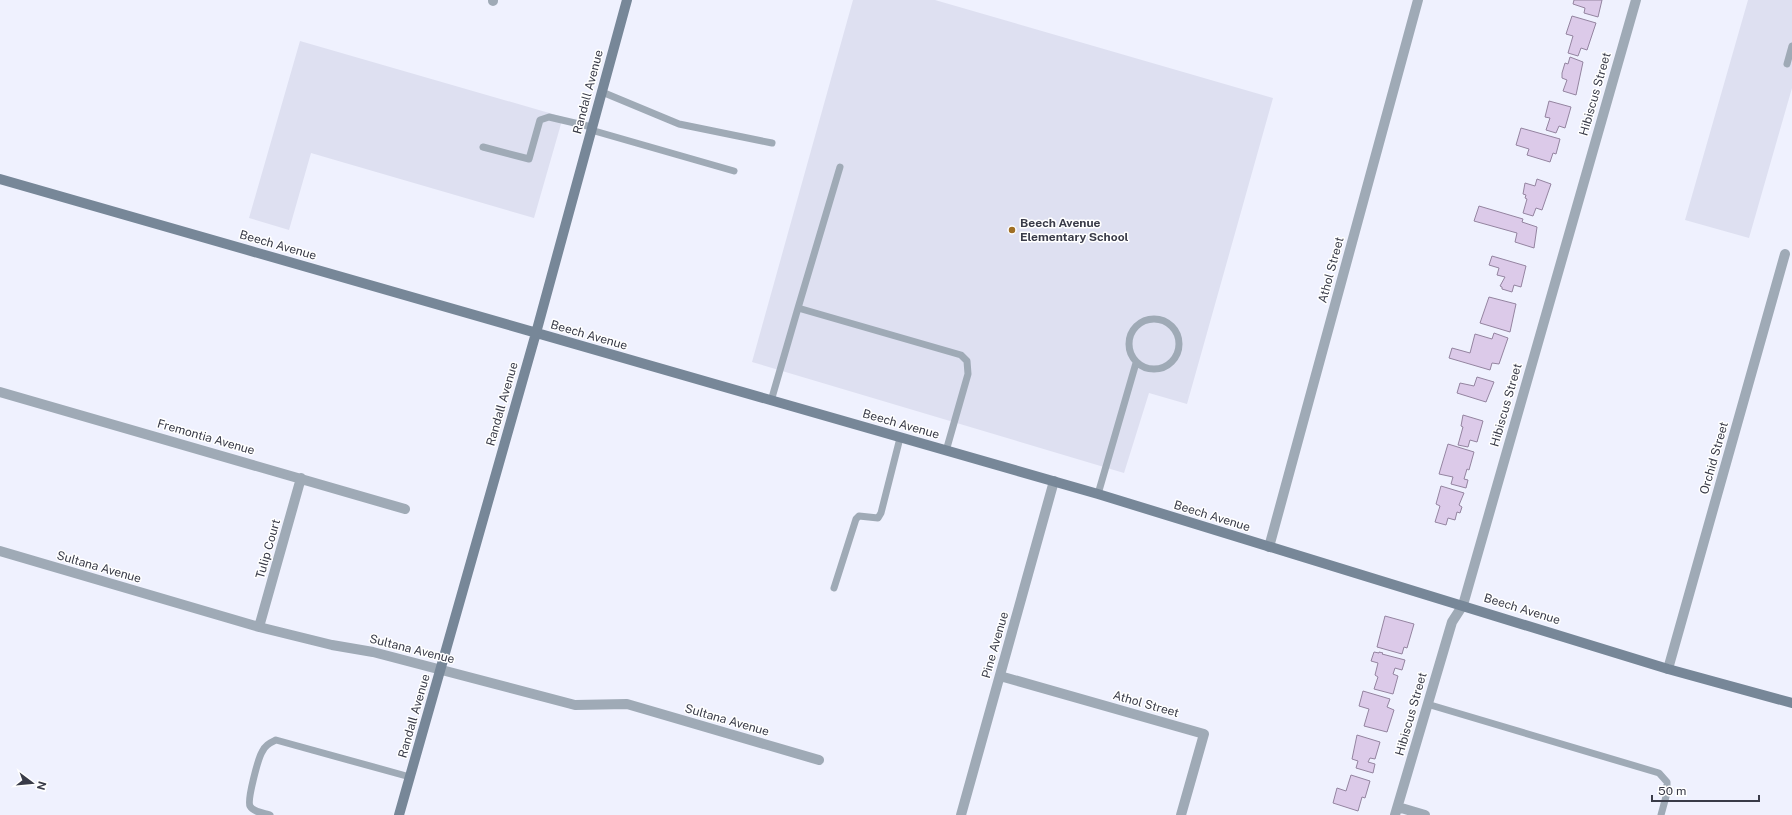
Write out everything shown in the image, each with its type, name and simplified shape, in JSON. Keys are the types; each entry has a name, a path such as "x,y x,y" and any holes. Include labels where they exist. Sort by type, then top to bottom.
{"main road":[{"name":"Randall Avenue","path":"399,815 536,333 627,0"},
{"name":"Beech Avenue","path":"0,178 771,401 1054,481 1668,668 1792,703"}],"street":[{"name":"Athol Street","path":"1269,547 1418,0"},
{"name":"Hibiscus Street","path":"1397,811 1452,622 1463,605 1636,0"},
{"name":"Orchid Street","path":"1668,668 1785,254"},
{"name":"Fremontia Avenue","path":"0,392 405,509"},
{"name":"Tulip Court","path":"259,627 301,478"},
{"name":"Pine Avenue","path":"961,815 1054,481"},
{"name":"Sultana Avenue","path":"0,551 259,627 332,645 373,652 575,705 627,704 819,760"},
{"name":"Athol Street","path":"1000,676 1204,734 1181,815"},
{"path":"1397,811 1425,815"}],"lane":[{"path":"1787,64 1792,46"},
{"path":"602,92 679,124 772,143"},
{"path":"483,147 529,159 540,120 549,116 734,171"},
{"path":"771,401 840,167"},
{"path":"798,308 961,355 967,361 968,374 946,451"},
{"path":"1098,494 1136,363 1129,347 1129,338 1138,325 1152,319 1168,323 1174,328 1179,343 1178,351 1168,365 1152,370 1143,368 1136,363"},
{"path":"834,588 856,519 859,516 878,518 881,513 900,438"},
{"path":"1427,704 1659,773 1667,782 1667,793 1661,815"},
{"path":"270,815 254,810 250,806 250,798 262,751 268,744 276,740 410,777"}],"shaded area":[{"name":"Beech Avenue Elementary School","path":"853,0 935,0 1273,98 1187,404 1149,393 1124,473 752,362"},
{"path":"1748,0 1792,0 1792,88 1749,238 1685,220"},
{"path":"300,41 563,117 534,218 311,153 289,230 249,218"}],"building":[{"path":"1574,0 1602,0 1598,17 1584,13 1585,8 1573,4"},
{"path":"1572,16 1596,23 1587,50 1581,48 1578,56 1568,53 1573,36 1566,34"},
{"path":"1570,57 1583,62 1576,95 1563,91 1567,80 1562,78 1562,73 1565,63 1568,64"},
{"path":"1549,101 1571,107 1565,128 1559,126 1556,133 1546,130 1550,118 1545,117"},
{"path":"1521,128 1560,139 1556,154 1553,153 1550,162 1527,155 1529,149 1516,145"},
{"path":"1537,179 1551,184 1542,210 1536,208 1533,216 1523,213 1527,199 1525,198 1526,195 1523,194 1525,183 1535,186"},
{"path":"1479,206 1523,219 1522,222 1537,227 1534,248 1515,242 1517,233 1474,221"},
{"path":"1492,256 1526,266 1521,287 1514,285 1512,292 1502,289 1500,286 1505,277 1497,275 1499,268 1489,265"},
{"path":"1489,297 1516,304 1510,332 1480,323"},
{"path":"1494,333 1508,338 1499,364 1492,363 1490,370 1449,358 1452,348 1470,353 1475,334 1492,339"},
{"path":"1477,377 1494,382 1486,402 1457,393 1460,383 1474,386"},
{"path":"1463,415 1483,421 1477,442 1470,440 1468,447 1458,445 1463,427 1461,426"},
{"path":"1448,444 1474,452 1469,470 1467,469 1464,479 1468,480 1466,488 1451,484 1453,477 1439,474"},
{"path":"1441,486 1464,493 1459,505 1462,507 1460,513 1457,512 1455,520 1448,518 1446,525 1435,522 1440,506 1436,504"},
{"path":"1385,616 1414,624 1407,648 1404,647 1402,654 1377,647"},
{"path":"1374,652 1383,653 1382,654 1405,660 1402,670 1395,668 1393,674 1398,676 1393,694 1374,689 1378,677 1375,675 1378,663 1371,661"},
{"path":"1363,691 1390,699 1387,707 1394,710 1387,732 1364,726 1369,709 1359,706"},
{"path":"1357,735 1380,742 1375,759 1370,758 1368,762 1375,764 1373,773 1356,768 1358,761 1352,759"},
{"path":"1351,775 1370,781 1365,798 1362,797 1358,811 1333,803 1337,788 1346,791"}],"place":[{"name":"Beech Avenue Elementary School","path":"1012,230"}]}
